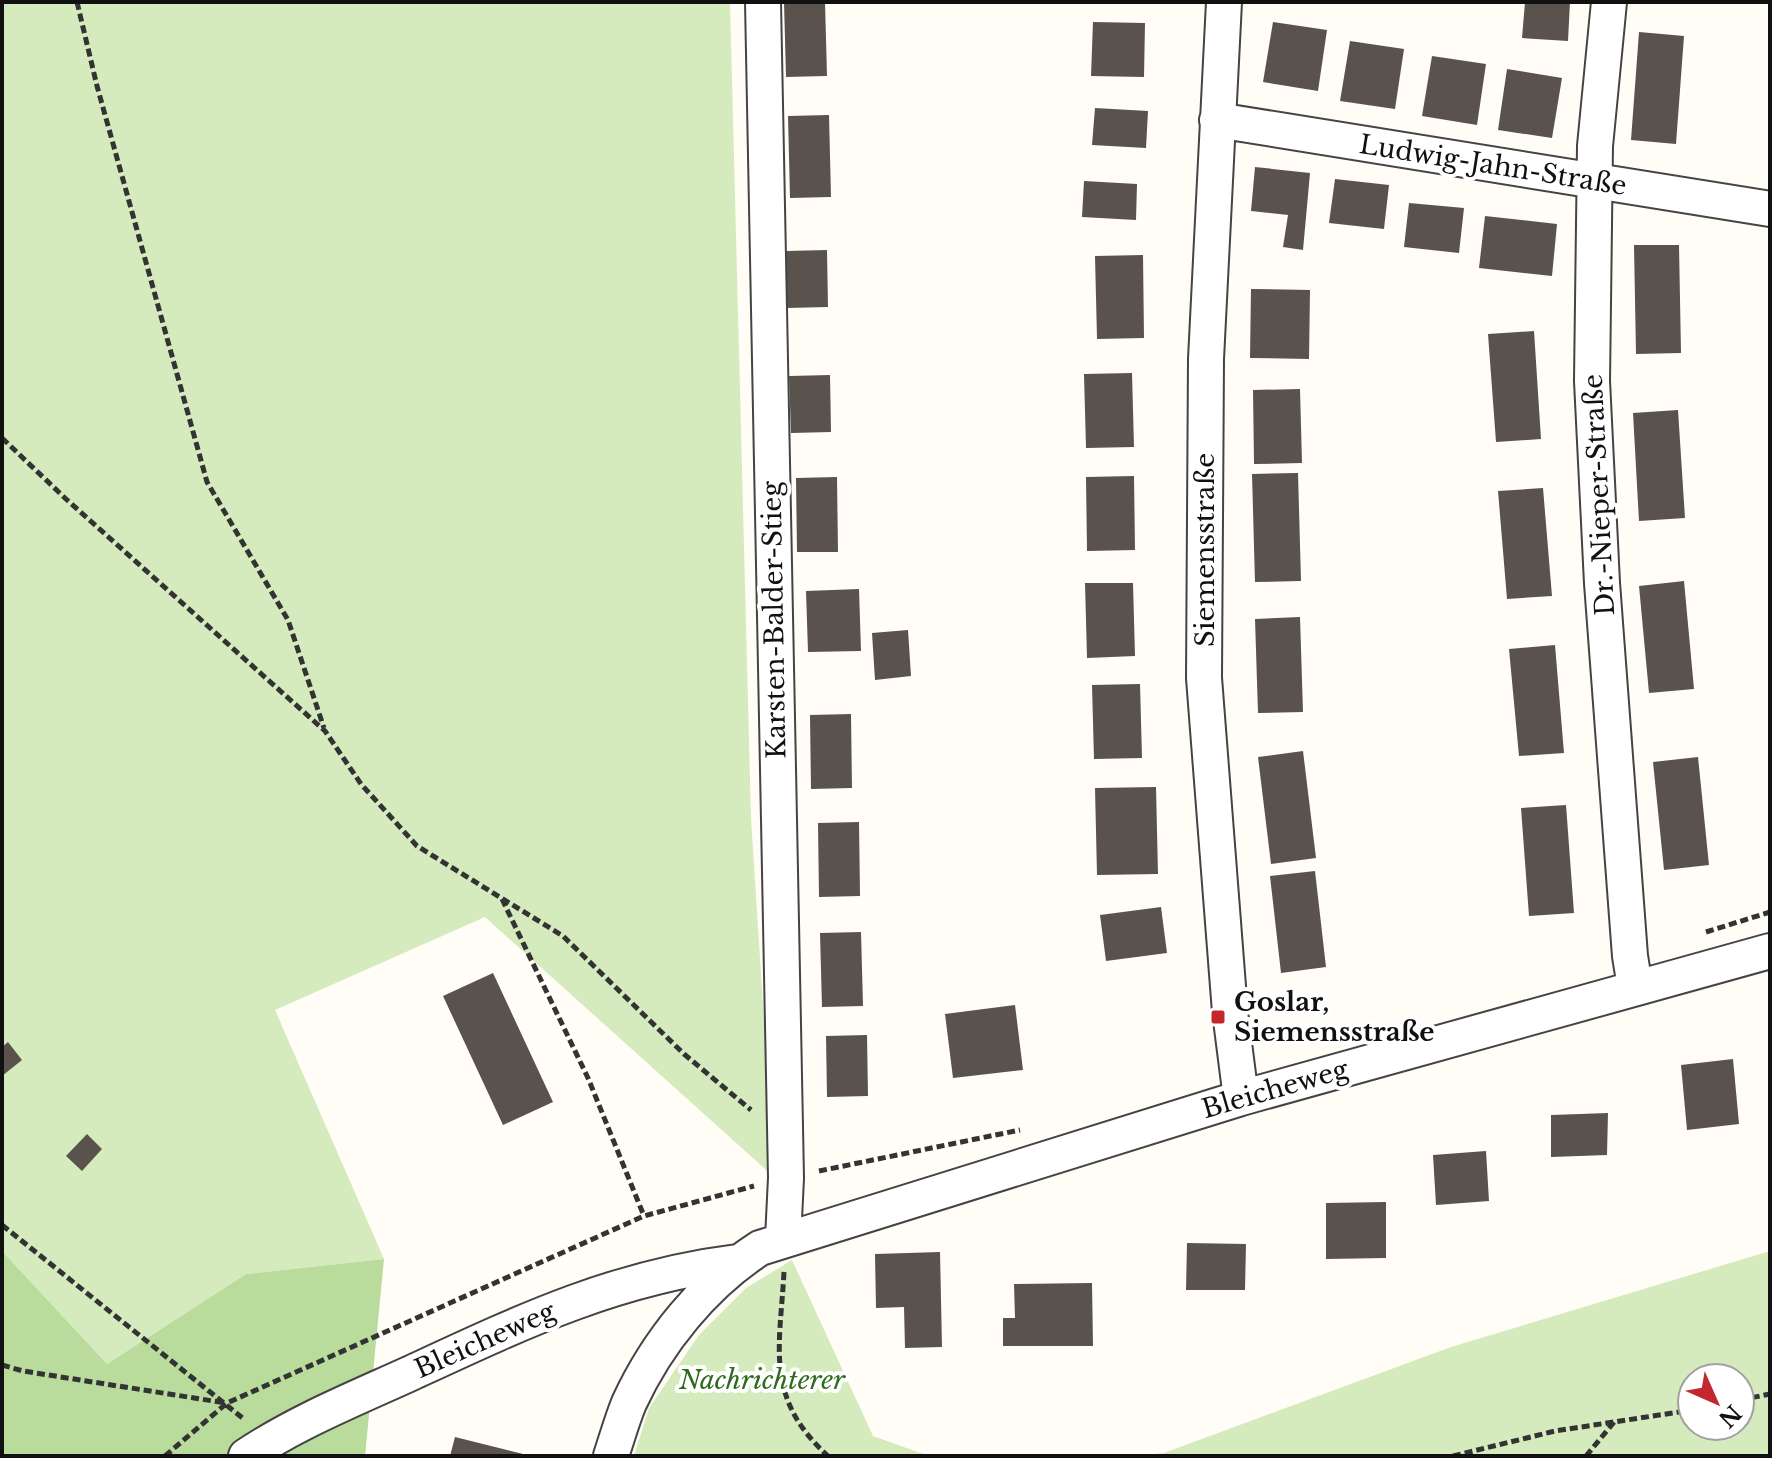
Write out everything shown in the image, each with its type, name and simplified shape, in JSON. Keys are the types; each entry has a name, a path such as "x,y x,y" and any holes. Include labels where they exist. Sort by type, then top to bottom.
{"street":[{"name":"Karsten-Balder-Stieg","path":"763,2 786,1178 783,1239"},
{"name":"Siemensstraße","path":"1224,2 1206,359 1204,678 1230,1012 1241,1098"},
{"name":"Dr.-Nieper-Straße","path":"1609,2 1595,146 1592,381 1600,552 1630,956 1635,987"},
{"name":"Ludwig-Jahn-Straße","path":"1217,120 1770,209"},
{"name":"Bleicheweg","path":"246,1456 311,1419 549,1310 632,1282 737,1262 783,1239 1241,1098 1770,951"},
{"path":"611,1456 628,1406 643,1375 675,1328 737,1262"}],"path":[{"path":"77,2 97,86 207,482 288,620 325,731"},
{"path":"2,438 325,731 361,784 417,846 563,936 684,1054 754,1114"},
{"path":"501,898 588,1078 644,1216"},
{"path":"165,1456 227,1403 644,1216 786,1178"},
{"path":"2,1225 227,1403"},
{"path":"783,1239 778,1367 784,1391 796,1414 828,1456"},
{"path":"2,1365 23,1371 227,1403"},
{"path":"1453,1456 1555,1431 1676,1412"},
{"path":"1586,1456 1615,1420"}],"green space":[{"path":"2,2 730,2 751,818 774,1177 485,917 275,1010 384,1259 246,1274 107,1364 2,1251"},
{"path":"2,1251 107,1364 246,1274 384,1259 365,1456 2,1456"},
{"path":"1770,1251 1770,1456 1138,1456 1164,1453 1451,1347"},
{"name":"Nachrichterer","path":"792,1260 873,1436 929,1456 634,1456 649,1408 699,1335 746,1288"}],"building":[{"path":"784,2 825,2 827,76 786,77"},
{"path":"1525,2 1570,2 1568,41 1522,38"},
{"path":"1093,22 1145,23 1144,77 1091,76"},
{"path":"1273,22 1327,30 1318,91 1263,82"},
{"path":"1639,32 1684,36 1676,144 1631,140"},
{"path":"1350,41 1404,49 1395,109 1340,101"},
{"path":"1432,56 1486,64 1477,125 1422,116"},
{"path":"1507,69 1562,78 1552,138 1498,130"},
{"path":"1095,108 1148,111 1146,148 1092,145"},
{"path":"829,115 831,197 790,198 788,116"},
{"path":"1255,167 1310,173 1303,250 1283,247 1288,215 1251,211"},
{"path":"1335,179 1389,185 1384,229 1329,223"},
{"path":"1084,181 1137,184 1136,220 1082,217"},
{"path":"1409,203 1464,208 1459,253 1404,247"},
{"path":"1485,216 1557,224 1552,276 1479,268"},
{"path":"1634,245 1679,245 1681,353 1636,354"},
{"path":"827,250 828,307 787,308 786,251"},
{"path":"1143,255 1144,338 1097,339 1095,256"},
{"path":"1251,289 1310,290 1309,359 1250,358"},
{"path":"1534,331 1541,439 1496,442 1488,334"},
{"path":"1132,373 1134,447 1086,448 1084,374"},
{"path":"830,375 831,432 791,433 789,376"},
{"path":"1300,389 1302,463 1254,464 1253,390"},
{"path":"1678,410 1685,518 1639,521 1633,413"},
{"path":"1298,473 1301,581 1255,582 1252,474"},
{"path":"1134,476 1135,550 1087,551 1086,477"},
{"path":"837,477 838,552 797,552 796,478"},
{"path":"1543,488 1552,596 1507,599 1498,491"},
{"path":"1684,581 1694,689 1649,693 1639,586"},
{"path":"1085,583 1133,583 1135,656 1087,658"},
{"path":"859,589 861,651 808,652 806,591"},
{"path":"1300,617 1303,712 1258,713 1255,619"},
{"path":"908,630 911,676 875,680 872,633"},
{"path":"1555,645 1564,753 1519,756 1509,649"},
{"path":"1140,684 1142,758 1094,759 1092,685"},
{"path":"851,714 852,788 811,789 810,715"},
{"path":"1303,751 1316,858 1271,864 1258,757"},
{"path":"1698,757 1709,865 1664,870 1653,762"},
{"path":"1156,787 1158,874 1097,875 1095,788"},
{"path":"1566,805 1574,913 1529,916 1521,808"},
{"path":"859,822 860,896 819,897 818,823"},
{"path":"1315,871 1326,967 1281,973 1270,876"},
{"path":"1161,907 1167,953 1106,961 1100,915"},
{"path":"861,932 863,1006 822,1007 820,933"},
{"path":"493,973 553,1102 503,1125 443,996"},
{"path":"1015,1005 1023,1070 953,1078 945,1014"},
{"path":"867,1035 868,1096 827,1097 826,1036"},
{"path":"8,1042 22,1060 2,1076 2,1047"},
{"path":"1733,1059 1739,1124 1687,1130 1681,1065"},
{"path":"1608,1113 1607,1155 1551,1157 1551,1115"},
{"path":"87,1134 102,1149 82,1171 66,1156"},
{"path":"1486,1151 1489,1201 1436,1205 1433,1155"},
{"path":"1386,1202 1386,1258 1326,1259 1326,1203"},
{"path":"1187,1243 1246,1244 1245,1290 1186,1290"},
{"path":"940,1252 942,1347 905,1348 904,1307 876,1308 875,1254"},
{"path":"1092,1283 1093,1346 1003,1346 1003,1318 1015,1318 1014,1284"},
{"path":"455,1437 527,1455 527,1456 450,1456"}],"place":[{"name":"Goslar, Siemensstraße","path":"1218,1017"}]}
